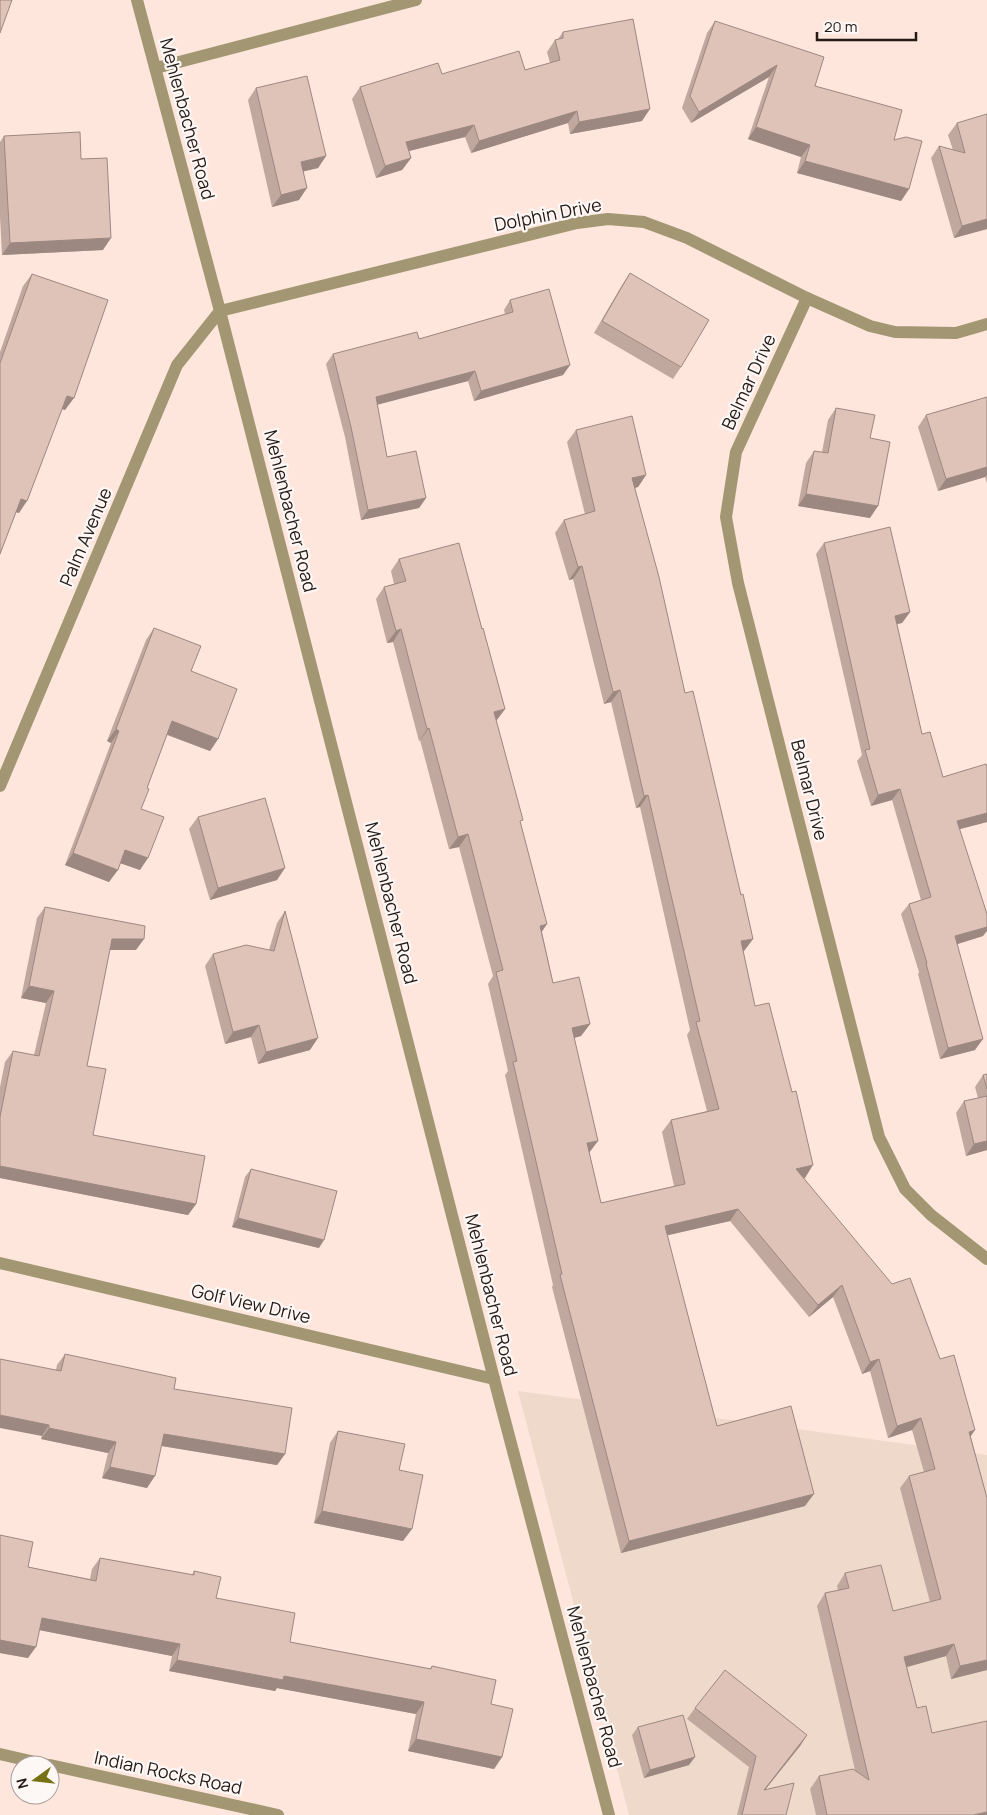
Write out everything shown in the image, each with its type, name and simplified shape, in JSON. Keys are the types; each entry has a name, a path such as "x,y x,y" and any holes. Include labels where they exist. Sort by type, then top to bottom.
{"street":[{"name":"Mehlenbacher Road","path":"137,0 220,311 494,1379 609,1815"},
{"path":"156,68 416,0"},
{"name":"Dolphin Drive","path":"220,311 577,223 608,219 644,222 687,238 806,298 870,326 895,332 956,332 987,324"},
{"name":"Belmar Drive","path":"806,298 736,452 726,518 738,583 880,1137 905,1189 932,1215 987,1259"},
{"name":"Palm Avenue","path":"0,786 177,365 220,311"},
{"name":"Golf View Drive","path":"0,1263 494,1379"},
{"name":"Indian Rocks Road","path":"60,1767 278,1815"}],"shaded area":[{"path":"518,1391 987,1455 987,1815 629,1815"}],"building":[{"path":"0,0 12,0 0,33"},
{"path":"633,19 650,109 579,122 577,111 479,141 474,125 406,142 411,158 385,166 360,87 438,63 442,74 519,51 525,70 560,60 555,40 563,38 563,32"},
{"path":"715,21 824,57 815,86 902,110 894,140 906,137 922,141 909,189 805,161 810,145 756,127 777,65 699,112 690,96"},
{"path":"307,76 326,156 301,162 307,188 281,195 256,88"},
{"path":"987,114 987,219 962,226 939,146 965,153 957,123"},
{"path":"80,132 81,159 107,158 111,238 10,243 4,136"},
{"path":"630,273 709,320 681,367 602,321"},
{"path":"32,274 108,300 74,398 67,396 27,501 21,499 0,554 0,363"},
{"path":"549,289 570,365 481,391 475,371 376,397 387,457 416,451 426,498 368,510 351,427 333,354 417,332 419,339 513,312 510,300"},
{"path":"987,397 987,467 946,479 926,415"},
{"path":"836,408 875,415 870,438 890,442 878,506 806,494 814,451 828,453"},
{"path":"632,416 646,475 632,478 659,577 685,693 693,691 741,895 743,894 753,939 741,941 755,1006 769,1003 792,1092 796,1091 813,1165 796,1169 892,1284 910,1278 940,1359 954,1355 975,1430 969,1432 987,1498 987,1660 960,1666 954,1644 904,1657 917,1708 926,1706 932,1733 987,1721 987,1812 973,1815 827,1815 819,1776 853,1769 869,1780 825,1593 849,1588 845,1573 881,1565 893,1611 941,1599 909,1476 935,1469 921,1418 897,1426 879,1359 870,1362 842,1285 818,1305 738,1209 665,1226 717,1426 791,1406 814,1494 629,1541 560,1275 562,1274 513,1062 517,1061 496,972 503,970 468,834 458,837 401,629 396,631 384,587 406,581 399,559 459,543 505,709 494,712 523,820 520,821 547,924 540,926 553,983 579,977 590,1024 572,1028 598,1141 587,1143 601,1203 685,1184 671,1120 719,1109 696,1022 700,1021 648,795 644,796 620,690 613,692 582,566 578,567 564,520 595,511 576,430"},
{"path":"890,527 910,612 895,616 922,734 930,732 943,777 986,764 987,767 987,813 957,821 987,914 987,927 955,936 983,1039 948,1048 927,963 909,904 931,897 900,789 878,795 865,750 870,749 824,543"},
{"path":"154,628 201,646 191,671 237,689 218,739 172,721 141,809 164,817 148,858 125,850 118,870 73,853 119,731 116,729"},
{"path":"265,798 285,868 218,888 198,817"},
{"path":"45,907 145,926 144,939 112,939 87,1066 106,1069 93,1135 205,1156 196,1204 0,1166 0,1117 13,1051 39,1056 54,991 29,986"},
{"path":"285,911 318,1038 266,1052 259,1025 233,1032 213,954 246,945 274,951"},
{"path":"987,1074 987,1089 983,1075"},
{"path":"987,1096 987,1141 974,1144 964,1101"},
{"path":"251,1169 337,1191 324,1240 238,1218"},
{"path":"65,1354 176,1378 174,1389 292,1408 285,1454 164,1434 155,1476 110,1467 116,1442 49,1428 49,1425 0,1415 0,1359 61,1371"},
{"path":"338,1431 405,1444 399,1470 423,1475 412,1529 322,1511"},
{"path":"0,1535 33,1542 28,1567 96,1581 100,1558 194,1575 194,1571 221,1577 216,1598 295,1613 290,1642 431,1669 432,1666 496,1680 491,1704 513,1709 502,1757 416,1739 424,1702 284,1676 283,1680 177,1660 180,1644 42,1618 36,1647 0,1640"},
{"path":"725,1670 807,1735 764,1790 794,1783 786,1815 742,1815 756,1756 695,1708"},
{"path":"683,1715 695,1757 650,1770 638,1727"}]}
